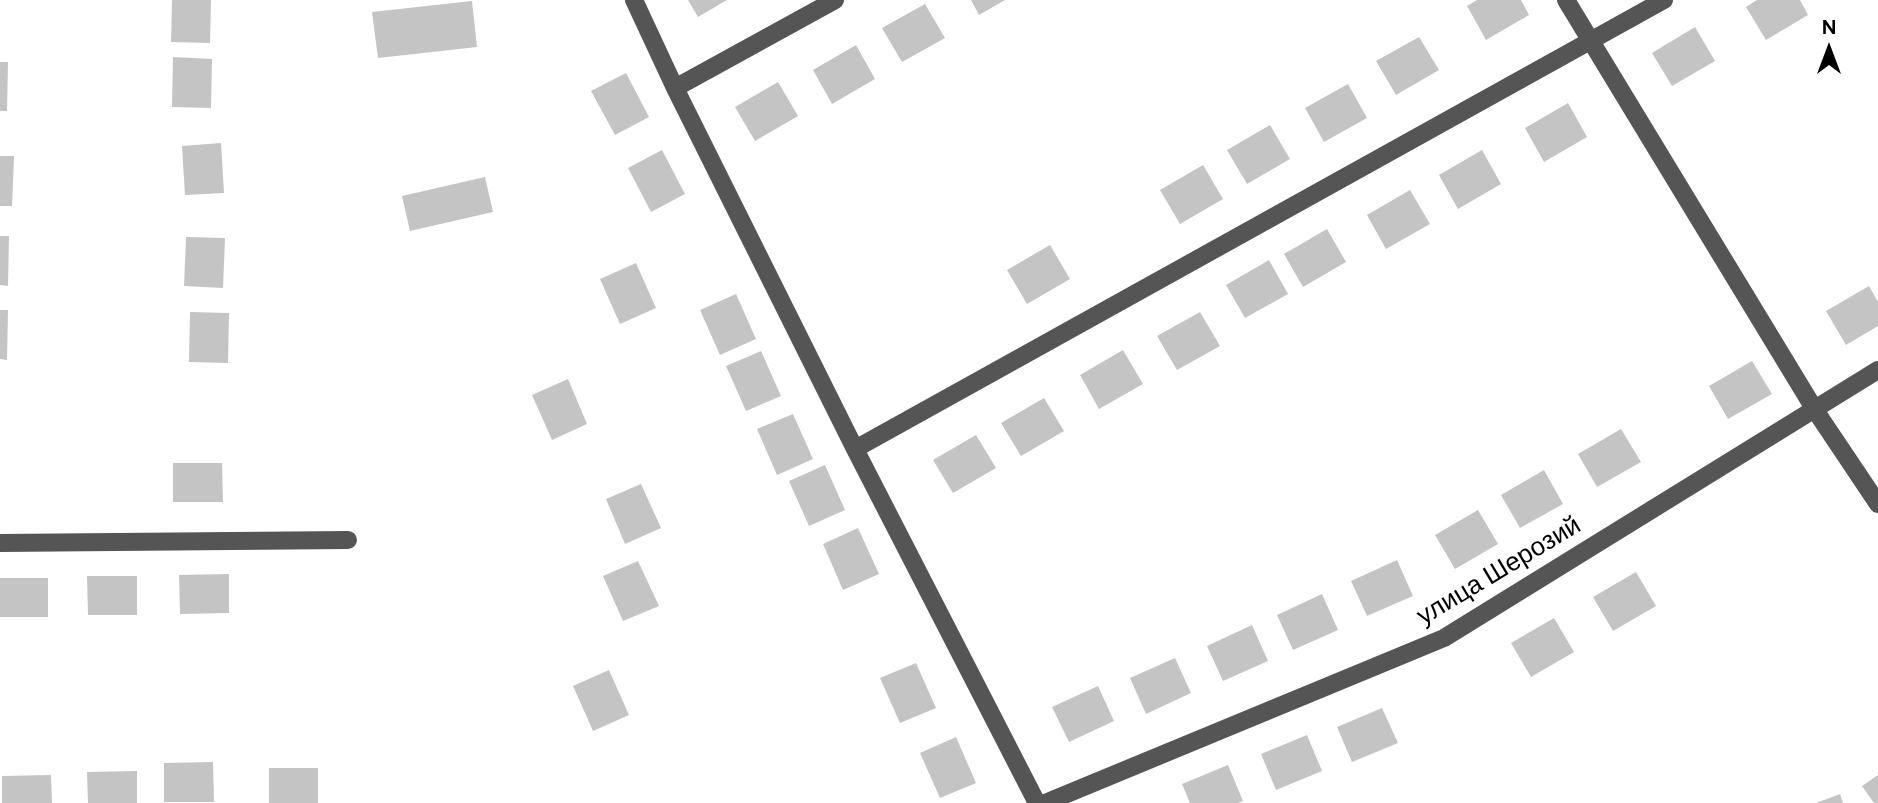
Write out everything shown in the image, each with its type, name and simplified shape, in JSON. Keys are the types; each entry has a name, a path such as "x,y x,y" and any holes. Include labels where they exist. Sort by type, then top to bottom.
{"street":[{"path":"634,0 855,449 1037,803"},
{"path":"675,88 835,0"},
{"path":"1566,0 1815,410 1878,504"},
{"path":"855,449 1664,0"},
{"name":"улица Шерозий","path":"1045,803 1444,638 1878,370"},
{"path":"0,543 348,540"}],"building":[{"path":"172,0 211,0 210,43 171,42"},
{"path":"688,0 727,0 698,17"},
{"path":"971,0 1005,0 979,15"},
{"path":"1477,0 1521,0 1529,15 1486,40 1467,6"},
{"path":"1757,0 1800,0 1808,15 1766,40 1746,7"},
{"path":"472,1 477,47 378,58 372,12"},
{"path":"925,4 945,38 902,62 882,28"},
{"path":"1695,27 1715,61 1672,86 1652,53"},
{"path":"1419,37 1439,70 1396,95 1376,61"},
{"path":"856,45 875,79 832,104 813,70"},
{"path":"173,57 212,59 211,108 172,107"},
{"path":"0,62 8,62 7,111 0,111"},
{"path":"626,73 649,117 615,135 591,91"},
{"path":"778,82 798,116 755,141 735,107"},
{"path":"1348,84 1367,118 1324,142 1305,108"},
{"path":"1568,103 1587,137 1544,162 1525,128"},
{"path":"1270,125 1290,159 1247,184 1227,150"},
{"path":"221,143 224,193 185,195 182,146"},
{"path":"662,150 685,194 651,212 628,168"},
{"path":"1482,150 1501,184 1458,209 1439,175"},
{"path":"0,156 14,156 12,206 0,206"},
{"path":"1203,165 1223,199 1180,224 1160,190"},
{"path":"485,177 493,212 410,231 402,196"},
{"path":"1410,190 1430,224 1386,249 1367,215"},
{"path":"1327,229 1346,262 1303,287 1284,254"},
{"path":"0,236 9,236 8,286 0,285"},
{"path":"186,237 225,238 223,288 184,286"},
{"path":"1050,245 1070,279 1027,304 1007,270"},
{"path":"1269,260 1288,294 1245,318 1226,285"},
{"path":"636,263 656,308 620,324 600,279"},
{"path":"1869,286 1878,302 1878,326 1846,345 1826,311"},
{"path":"736,294 756,339 720,355 700,310"},
{"path":"0,310 8,310 7,360 0,359"},
{"path":"190,312 229,313 228,363 189,362"},
{"path":"1200,312 1220,346 1177,370 1157,336"},
{"path":"1123,350 1143,384 1099,409 1080,375"},
{"path":"761,351 781,396 746,411 726,366"},
{"path":"1752,361 1772,394 1728,419 1709,386"},
{"path":"568,379 587,424 552,440 532,395"},
{"path":"1044,398 1064,431 1021,456 1001,423"},
{"path":"793,414 813,459 777,475 757,429"},
{"path":"1621,429 1641,462 1597,487 1578,454"},
{"path":"976,435 996,468 953,493 933,460"},
{"path":"173,463 222,463 223,502 173,502"},
{"path":"825,465 845,510 809,526 789,481"},
{"path":"1544,470 1563,504 1520,528 1501,495"},
{"path":"641,484 661,528 625,544 606,499"},
{"path":"1478,510 1498,544 1455,569 1435,535"},
{"path":"858,528 879,574 843,590 823,544"},
{"path":"1397,560 1413,596 1367,616 1351,581"},
{"path":"638,561 659,606 623,621 603,576"},
{"path":"1636,572 1656,606 1613,631 1593,597"},
{"path":"229,574 229,613 180,614 179,575"},
{"path":"87,576 137,576 137,615 88,615"},
{"path":"0,578 48,578 48,617 0,617"},
{"path":"1322,594 1338,630 1293,650 1277,615"},
{"path":"1554,618 1574,652 1531,677 1511,643"},
{"path":"1252,625 1268,661 1223,681 1207,646"},
{"path":"1175,658 1191,693 1146,714 1130,678"},
{"path":"916,663 936,708 900,723 880,678"},
{"path":"609,670 629,715 593,731 573,686"},
{"path":"1098,686 1114,721 1069,742 1052,707"},
{"path":"1382,708 1398,743 1352,762 1337,727"},
{"path":"1307,735 1322,771 1276,790 1261,754"},
{"path":"956,737 976,783 940,798 920,753"},
{"path":"213,762 214,802 164,802 164,763"},
{"path":"1228,765 1243,801 1190,803 1182,784"},
{"path":"269,768 318,768 318,803 269,803"},
{"path":"137,771 137,803 88,803 87,772"},
{"path":"51,775 52,803 2,803 2,776"},
{"path":"1878,775 1878,803 1874,803 1862,786"},
{"path":"1840,794 1843,803 1816,803"}]}
